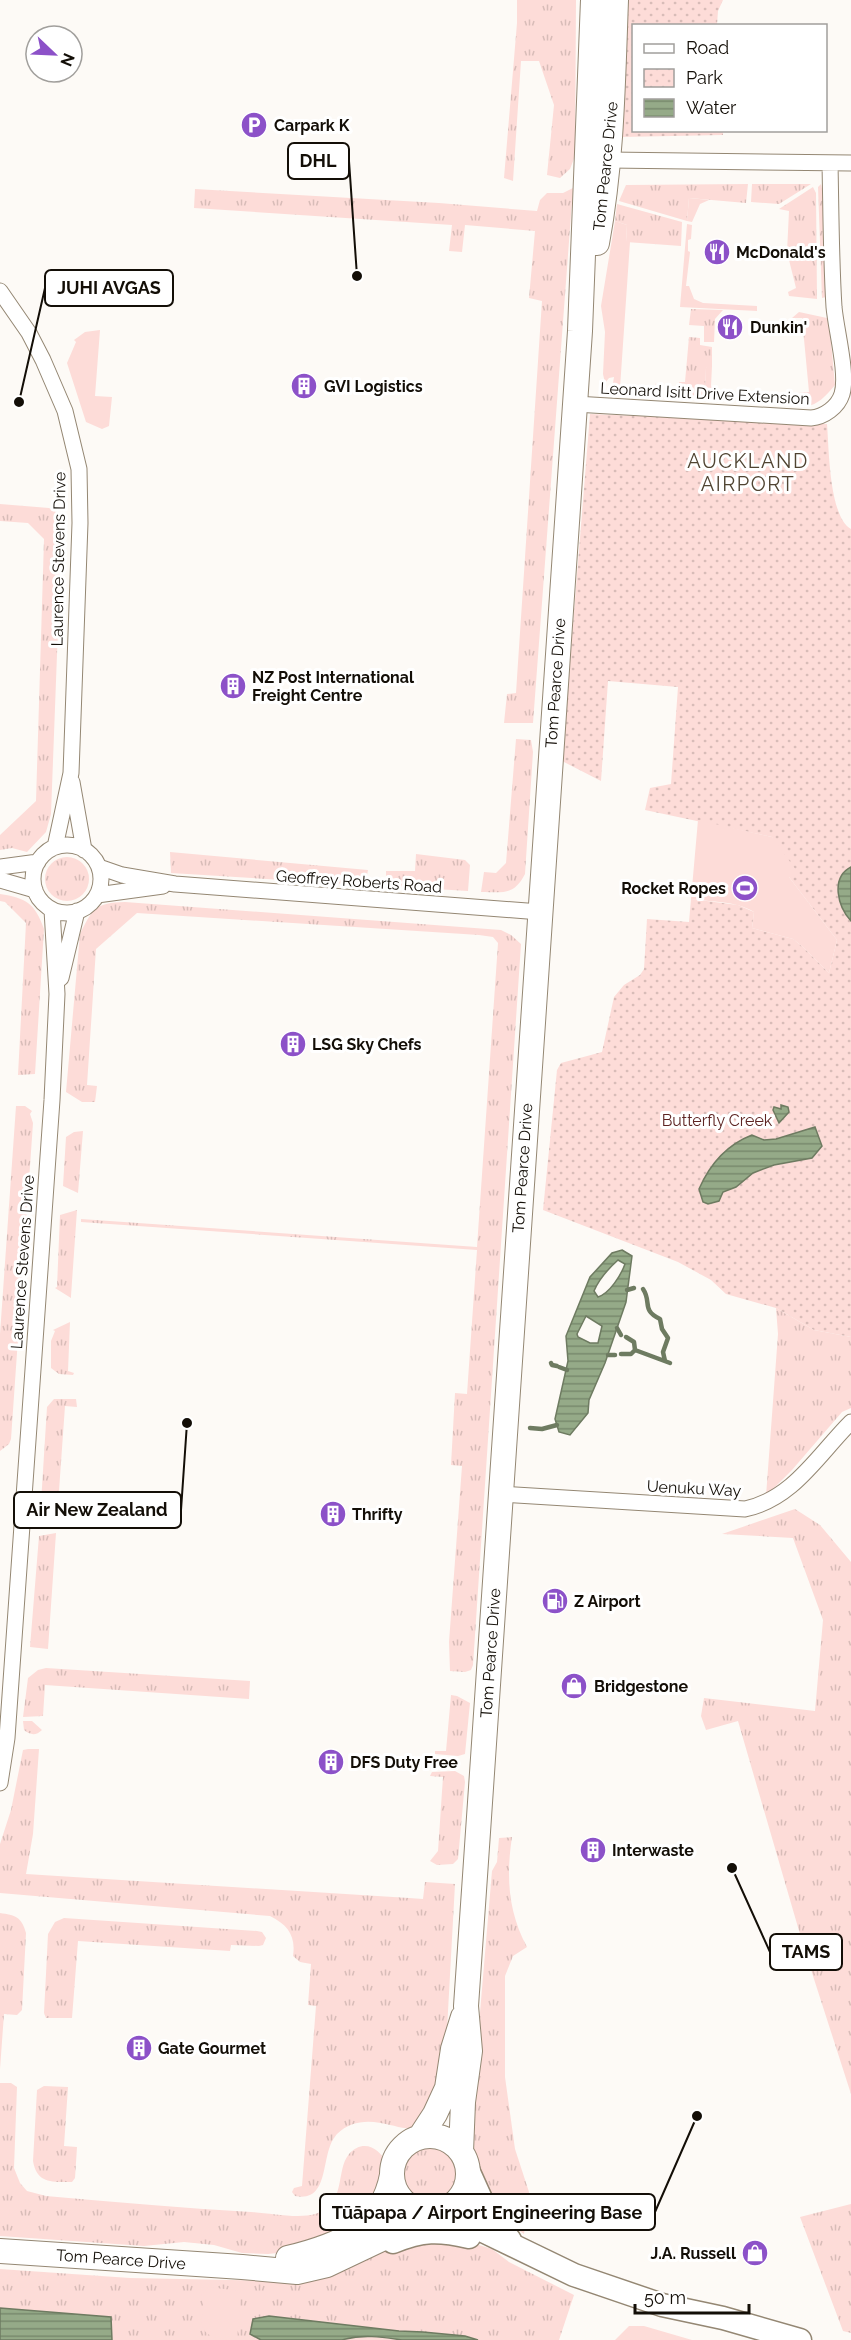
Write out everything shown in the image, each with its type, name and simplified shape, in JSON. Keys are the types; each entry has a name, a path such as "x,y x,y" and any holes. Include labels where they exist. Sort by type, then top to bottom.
{"main road":[{"name":"Tom Pearce Drive","path":"465,2161 463,2102 470,2051 466,2006 580,331 593,0"},
{"name":"Tom Pearce Drive","path":"580,331 605,198 609,160 616,0"},
{"name":"Tom Pearce Drive","path":"420,2137 435,2114 444,2094 453,2049 466,2006"},
{"path":"420,2137 440,2137 452,2142 465,2161 468,2182 464,2194 445,2210 433,2213 420,2211 409,2206 400,2198 394,2187 393,2163 407,2143 420,2137"},
{"name":"Tom Pearce Drive","path":"242,2267 313,2252 354,2234 366,2226 379,2210 389,2189 392,2175"},
{"name":"Tom Pearce Drive","path":"0,2251 242,2267 287,2273 327,2265 433,2213"}],"street":[{"path":"609,160 851,163"},
{"name":"Leonard Isitt Drive Extension","path":"575,404 811,418 823,415 835,406 839,401 843,385 834,309 830,163"},
{"name":"Laurence Stevens Drive","path":"0,291 30,333 43,360 65,411 79,469 80,523 71,773 55,847"},
{"name":"Laurence Stevens Drive","path":"71,773 84,850"},
{"path":"67,845 84,850 99,867 101,880 97,895 76,911 64,913 52,910 35,890 34,870 38,862 55,847 67,845"},
{"path":"0,867 38,862"},
{"name":"Geoffrey Roberts Road","path":"99,867 122,874 175,884 540,912"},
{"path":"0,880 35,890"},
{"name":"Geoffrey Roberts Road","path":"97,895 175,884"},
{"name":"Laurence Stevens Drive","path":"0,1783 7,1738 52,1100 57,994 52,910"},
{"name":"Laurence Stevens Drive","path":"57,994 76,911"},
{"name":"Uenuku Way","path":"501,1494 745,1509 760,1506 787,1491 851,1422"},
{"path":"465,2161 486,2210 517,2247"},
{"path":"433,2213 479,2229 574,2275 662,2305 723,2318 800,2340"},
{"path":"327,2265 364,2254 412,2235 431,2231 517,2247"}],"green space":[{"path":"517,0 576,0 575,156 570,169 560,178 547,175 554,105 539,61 521,61 513,181 504,178"},
{"path":"627,0 723,0 718,11 717,24 632,24 632,132 723,132 723,135 621,137"},
{"path":"748,184 746,203 689,198 687,221 619,201 626,185"},
{"path":"752,184 811,184 779,204 751,202"},
{"path":"821,184 824,198 826,297 822,298 818,187"},
{"path":"813,187 816,193 817,299 789,296 788,292 796,288 787,252 789,211 779,209"},
{"path":"573,188 533,723 504,723 507,694 516,693 542,301 529,298 535,231 465,225 462,252 449,251 452,225 194,208 195,189 537,211 540,200 547,193 563,193"},
{"path":"689,198 709,200 700,204 692,222 687,221"},
{"path":"617,204 682,222 681,246 626,242 627,225 615,221"},
{"path":"615,221 627,225 626,242 630,242 620,388 654,391 656,382 655,394 620,392 612,389 614,377 609,378 605,383 603,374 605,332 601,306"},
{"path":"687,224 692,225 691,239 688,240 688,251 690,252 686,286 689,286 694,299 703,303 757,306 757,311 680,307"},
{"path":"691,309 723,310 715,319 714,342 704,342 704,326 689,325"},
{"path":"799,312 827,318 829,321 835,385 822,399 808,406 796,404 798,393 809,392 802,318 792,318"},
{"path":"100,330 95,396 112,397 109,426 102,429 86,422 67,363 76,342 74,340 85,332"},
{"path":"689,337 700,338 700,345 712,347 712,366 706,368 705,397 685,396 679,385 679,382 685,382"},
{"path":"708,366 712,366 711,386 716,392 740,398 765,396 766,400 705,397"},
{"name":"Butterfly Creek","path":"590,414 827,424 834,497 838,511 851,529 851,1337 814,1330 776,1308 726,1294 711,1280 678,1262 543,1210 557,1070 561,1063 602,1052 614,997 624,985 640,975 644,969 647,919 689,922 691,899 738,905 754,912 752,928 793,939 829,973 837,940 789,877 772,837 645,810 650,788 671,784 678,687 608,681 601,781 562,761"},
{"path":"0,504 49,508 58,513 62,522 51,814 46,832 27,852 12,848 0,850 0,835 36,801 44,539 28,523 0,521"},
{"path":"516,739 531,740 533,752 525,874 512,889 501,892 481,892 484,872 496,873 506,863"},
{"name":"Rocket Ropes","path":"698,820 772,837 796,870 789,877 837,940 829,973 793,939 752,928 754,912 747,908 691,899"},
{"path":"170,852 368,870 365,885 171,873"},
{"path":"416,854 465,860 470,865 468,891 386,886 386,871 415,871"},
{"path":"67,857 83,863 89,879 83,895 67,901 51,895 45,879 51,863"},
{"path":"0,894 28,903 37,913 44,929 35,1074 18,1075 26,923 5,902 0,901"},
{"path":"125,902 501,930 521,944 471,1670 450,1671 449,1642 462,1466 451,1465 455,1393 467,1394 477,1250 81,1222 81,1219 477,1247 498,943 493,937 479,935 137,913 96,949 87,1085 97,1086 95,1102 82,1102 66,1092 80,934 88,918 96,909 107,904"},
{"path":"16,1106 25,1106 32,1111 30,1114 33,1123 11,1439 9,1444 0,1451 0,1334"},
{"path":"83,1131 78,1193 63,1186 66,1137 74,1132"},
{"path":"77,1210 71,1298 55,1288 57,1287 60,1215"},
{"path":"776,1308 814,1330 851,1337 851,1408 842,1412 792,1470 766,1496 778,1334"},
{"path":"70,1322 68,1371 74,1373 73,1375 59,1374 51,1368 51,1341 55,1331 53,1330"},
{"path":"54,1399 76,1399 77,1407 65,1406 57,1519 40,1519 47,1407"},
{"path":"795,1509 820,1525 851,1562 851,2094 804,1948 738,1721 706,1730 701,1716 704,1698 815,1711 823,1620 793,1538 722,1534"},
{"path":"56,1533 48,1649 30,1647 39,1536"},
{"path":"46,1668 250,1681 249,1699 45,1685 43,1716 23,1717 28,1678 38,1670"},
{"path":"451,1695 470,1703 465,1754 458,1756 435,1754 435,1751 446,1751"},
{"path":"23,1721 32,1721 42,1730 35,1734 28,1733 24,1730"},
{"path":"39,1749 33,1834 26,1874 423,1899 425,1882 455,1884 445,2066 422,2122 412,2127 402,2128 376,2122 362,2122 343,2129 332,2142 320,2184 315,2192 307,2196 295,2196 292,2192 294,2188 302,2186 316,2006 308,2005 311,1964 300,1962 293,1956 292,1937 282,1923 270,1916 0,1893 0,1844 11,1810 23,1750"},
{"path":"455,1771 464,1776 465,1782 458,1859 453,1864 437,1865 430,1861 438,1851 443,1777 430,1776 432,1772"},
{"path":"512,1837 509,1866 510,1894 516,1921 527,1947 513,1956 505,1976 505,2077 515,2149 529,2192 524,2234 505,2221 479,2179 469,2142 492,1871 497,1862 499,1838"},
{"path":"0,1913 17,1918 26,1933 22,2010 17,2015 4,2014 0,2069"},
{"path":"64,1918 257,1931 262,1932 266,1938 263,1945 231,1945 230,1951 78,1941 72,2018 46,2018 44,2013 48,1934 55,1922"},
{"path":"0,2083 11,2083 17,2087 14,2168 20,2183 27,2191 46,2196 300,2216 325,2210 332,2203 339,2187 345,2161 354,2149 371,2147 380,2154 387,2165 367,2216 287,2252 242,2253 214,2245 184,2242 144,2246 0,2236"},
{"path":"44,2086 68,2087 64,2146 77,2147 75,2178 72,2182 46,2180 35,2169 33,2161 37,2090"},
{"path":"426,2147 436,2147 446,2151 454,2159 458,2174 454,2189 446,2197 436,2201 426,2201 416,2197 408,2189 404,2179 404,2169 408,2159 416,2151"},
{"path":"851,2204 851,2333 843,2331 800,2217"},
{"path":"466,2241 492,2249 509,2262 574,2295 559,2340 0,2340 0,2269 130,2278 277,2281 393,2244"},
{"path":"208,2287 241,2291 237,2340 212,2336 204,2329 201,2296"},
{"path":"629,2326 644,2326 692,2340 615,2340"}],"water":[{"path":"851,867 851,921 840,901 838,885 844,872"},
{"path":"781,1105 788,1107 789,1112 779,1123 773,1110 774,1107 781,1109"},
{"path":"815,1127 822,1146 812,1158 774,1165 753,1173 736,1187 723,1192 719,1201 708,1204 703,1202 699,1189 703,1180 720,1156 734,1144 752,1135 764,1140 776,1139"},
{"path":"622,1250 632,1256 626,1302 605,1363 589,1400 588,1413 570,1435 559,1432 555,1419 568,1361 566,1336 590,1277 612,1253","holes":["618,1260 625,1264 621,1273 611,1288 598,1297 594,1291 596,1287 604,1274","586,1316 602,1326 598,1343 590,1343 578,1337 577,1334"]},
{"path":"0,2308 111,2317 112,2340 0,2340"},
{"path":"269,2316 465,2336 478,2340 402,2340 364,2337 342,2340 261,2340 250,2334 253,2319"}],"waterway":[{"path":"627,1290 634,1288"},
{"path":"643,1289 649,1309 654,1316 660,1319 662,1329 668,1338 663,1352 665,1361"},
{"path":"617,1328 621,1335"},
{"path":"626,1337 634,1342 635,1350"},
{"path":"621,1354 631,1354 635,1350 670,1363"},
{"path":"608,1355 615,1355"},
{"path":"551,1363 557,1366"},
{"path":"559,1367 567,1370"},
{"path":"530,1428 542,1429 557,1425"}],"place":[{"name":"Carpark K","path":"254,125"},
{"name":"McDonald's","path":"717,252"},
{"name":"DHL","path":"357,276"},
{"name":"Dunkin'","path":"730,327"},
{"name":"GVI Logistics","path":"304,386"},
{"name":"JUHI AVGAS","path":"19,402"},
{"name":"NZ Post International Freight Centre","path":"233,686"},
{"name":"Rocket Ropes","path":"745,888"},
{"name":"LSG Sky Chefs","path":"293,1044"},
{"name":"Air New Zealand","path":"187,1423"},
{"name":"Thrifty","path":"333,1514"},
{"name":"Z Airport","path":"555,1601"},
{"name":"Bridgestone","path":"574,1686"},
{"name":"DFS Duty Free","path":"331,1762"},
{"name":"Interwaste","path":"593,1850"},
{"name":"TAMS","path":"732,1868"},
{"name":"Gate Gourmet","path":"139,2048"},
{"name":"Tūāpapa / Airport Engineering Base","path":"697,2116"},
{"name":"J.A. Russell","path":"755,2253"}],"district":[{"name":"AUCKLAND AIRPORT","path":"748,472"}]}
